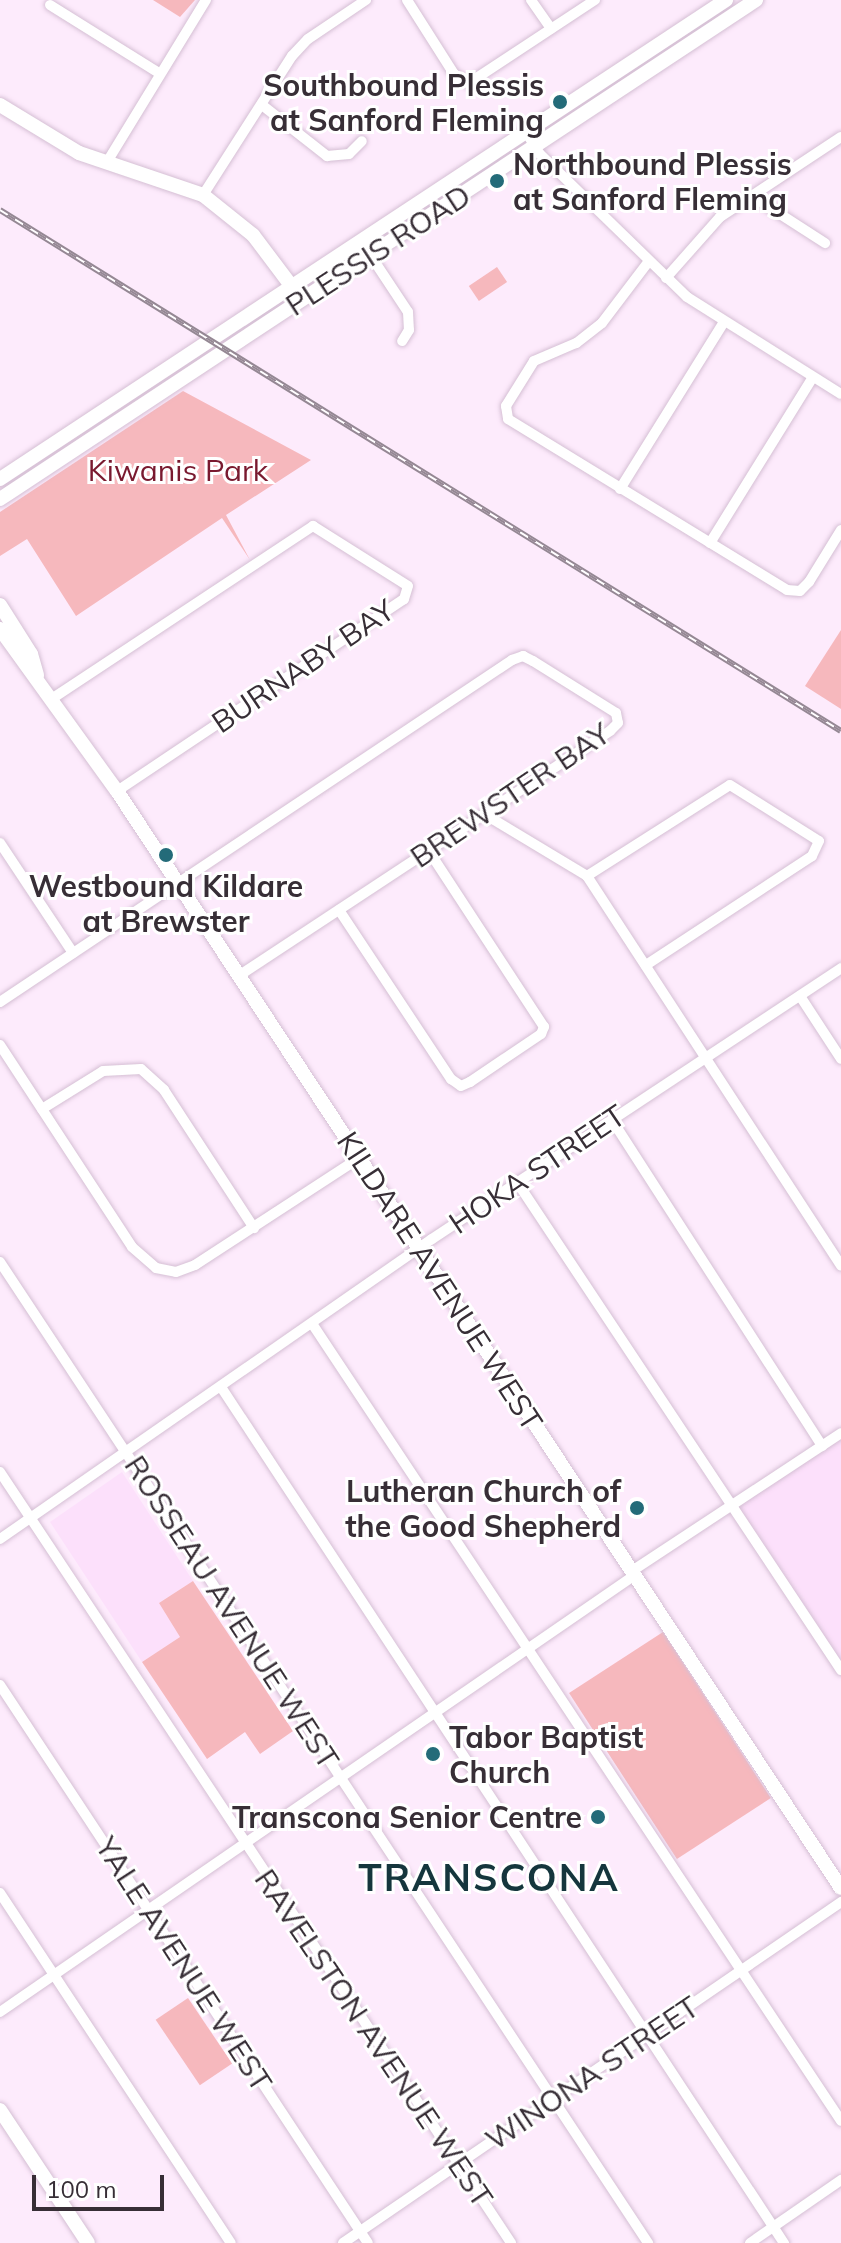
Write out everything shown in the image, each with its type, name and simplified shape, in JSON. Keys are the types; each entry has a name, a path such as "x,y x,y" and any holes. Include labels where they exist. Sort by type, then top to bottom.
{"street":[{"path":"107,162 206,0"},
{"path":"203,195 308,39 366,0"},
{"path":"407,0 454,74 469,83 595,0"},
{"path":"531,0 551,29"},
{"name":"PLESSIS ROAD","path":"0,479 726,0"},
{"name":"PLESSIS ROAD","path":"0,499 756,0"},
{"path":"50,5 159,73"},
{"path":"0,105 65,146 203,195 253,235 302,300"},
{"path":"262,105 327,156 349,154 362,141"},
{"path":"526,132 534,146 666,278 724,322 841,394"},
{"path":"666,278 720,217 841,137"},
{"path":"752,196 825,243"},
{"path":"361,241 408,312 409,330 402,341"},
{"path":"649,261 602,323 576,343 534,361 505,412 512,423 794,592 809,582 841,530"},
{"path":"620,489 724,322"},
{"path":"710,543 813,377"},
{"name":"BURNABY BAY","path":"53,698 313,526 408,586 404,599 117,791"},
{"name":"KILDARE AVENUE WEST","path":"0,605 31,654 37,676"},
{"name":"KILDARE AVENUE WEST","path":"2,639 37,676 117,791 841,1888"},
{"name":"BREWSTER BAY","path":"177,884 512,660 523,656 533,661 616,713 618,723 610,731 238,976"},
{"path":"587,876 730,785 819,841 812,856 646,965"},
{"path":"486,815 587,876 841,1265"},
{"path":"0,843 4,859 73,953"},
{"path":"339,910 451,1079 461,1086 470,1082 541,1034 544,1027 429,851"},
{"path":"0,1002 177,884"},
{"name":"HOKA STREET","path":"0,1539 517,1182 841,968"},
{"path":"800,996 841,1059"},
{"path":"0,1045 132,1247 156,1268 185,1270 359,1158"},
{"path":"42,1109 103,1071 141,1069 164,1090 254,1228"},
{"path":"612,1120 822,1446"},
{"path":"517,1182 841,1670"},
{"name":"ROSSEAU AVENUE WEST","path":"0,1262 648,2243"},
{"path":"313,1325 529,1646 841,2121"},
{"path":"221,1387 784,2243"},
{"path":"0,2012 633,1573 841,1433"},
{"name":"RAVELSTON AVENUE WEST","path":"0,1472 511,2243"},
{"name":"YALE AVENUE WEST","path":"0,1685 368,2243"},
{"path":"0,1893 231,2243"},
{"name":"WINONA STREET","path":"343,2243 841,1902"},
{"path":"0,2110 88,2243"},
{"path":"750,2243 841,2180"}],"shaded area":[{"path":"841,1433 841,1670 731,1506"},
{"path":"122,1472 193,1581 159,1603 180,1637 142,1662 50,1522"}],"green space":[{"path":"153,0 195,0 180,17"},
{"path":"497,267 507,282 479,301 469,286"},
{"name":"Kiwanis Park","path":"183,391 311,460 226,515 250,560 222,518 76,616 27,539 0,556 0,512"},
{"path":"841,630 841,709 805,686"},
{"path":"193,1581 293,1731 260,1754 245,1732 207,1759 142,1662 180,1637 159,1603"},
{"path":"663,1632 771,1798 677,1859 569,1693"},
{"path":"188,1998 232,2063 200,2085 156,2020"}],"railway":[{"path":"0,210 841,731"}],"place":[{"name":"Southbound Plessis at Sanford Fleming","path":"560,102"},
{"name":"Northbound Plessis at Sanford Fleming","path":"497,181"},
{"name":"Westbound Kildare at Brewster","path":"166,855"},
{"name":"Lutheran Church of the Good Shepherd","path":"637,1508"},
{"name":"Tabor Baptist Church","path":"433,1754"},
{"name":"Transcona Senior Centre","path":"598,1817"}],"district":[{"name":"TRANSCONA","path":"489,1878"}]}
